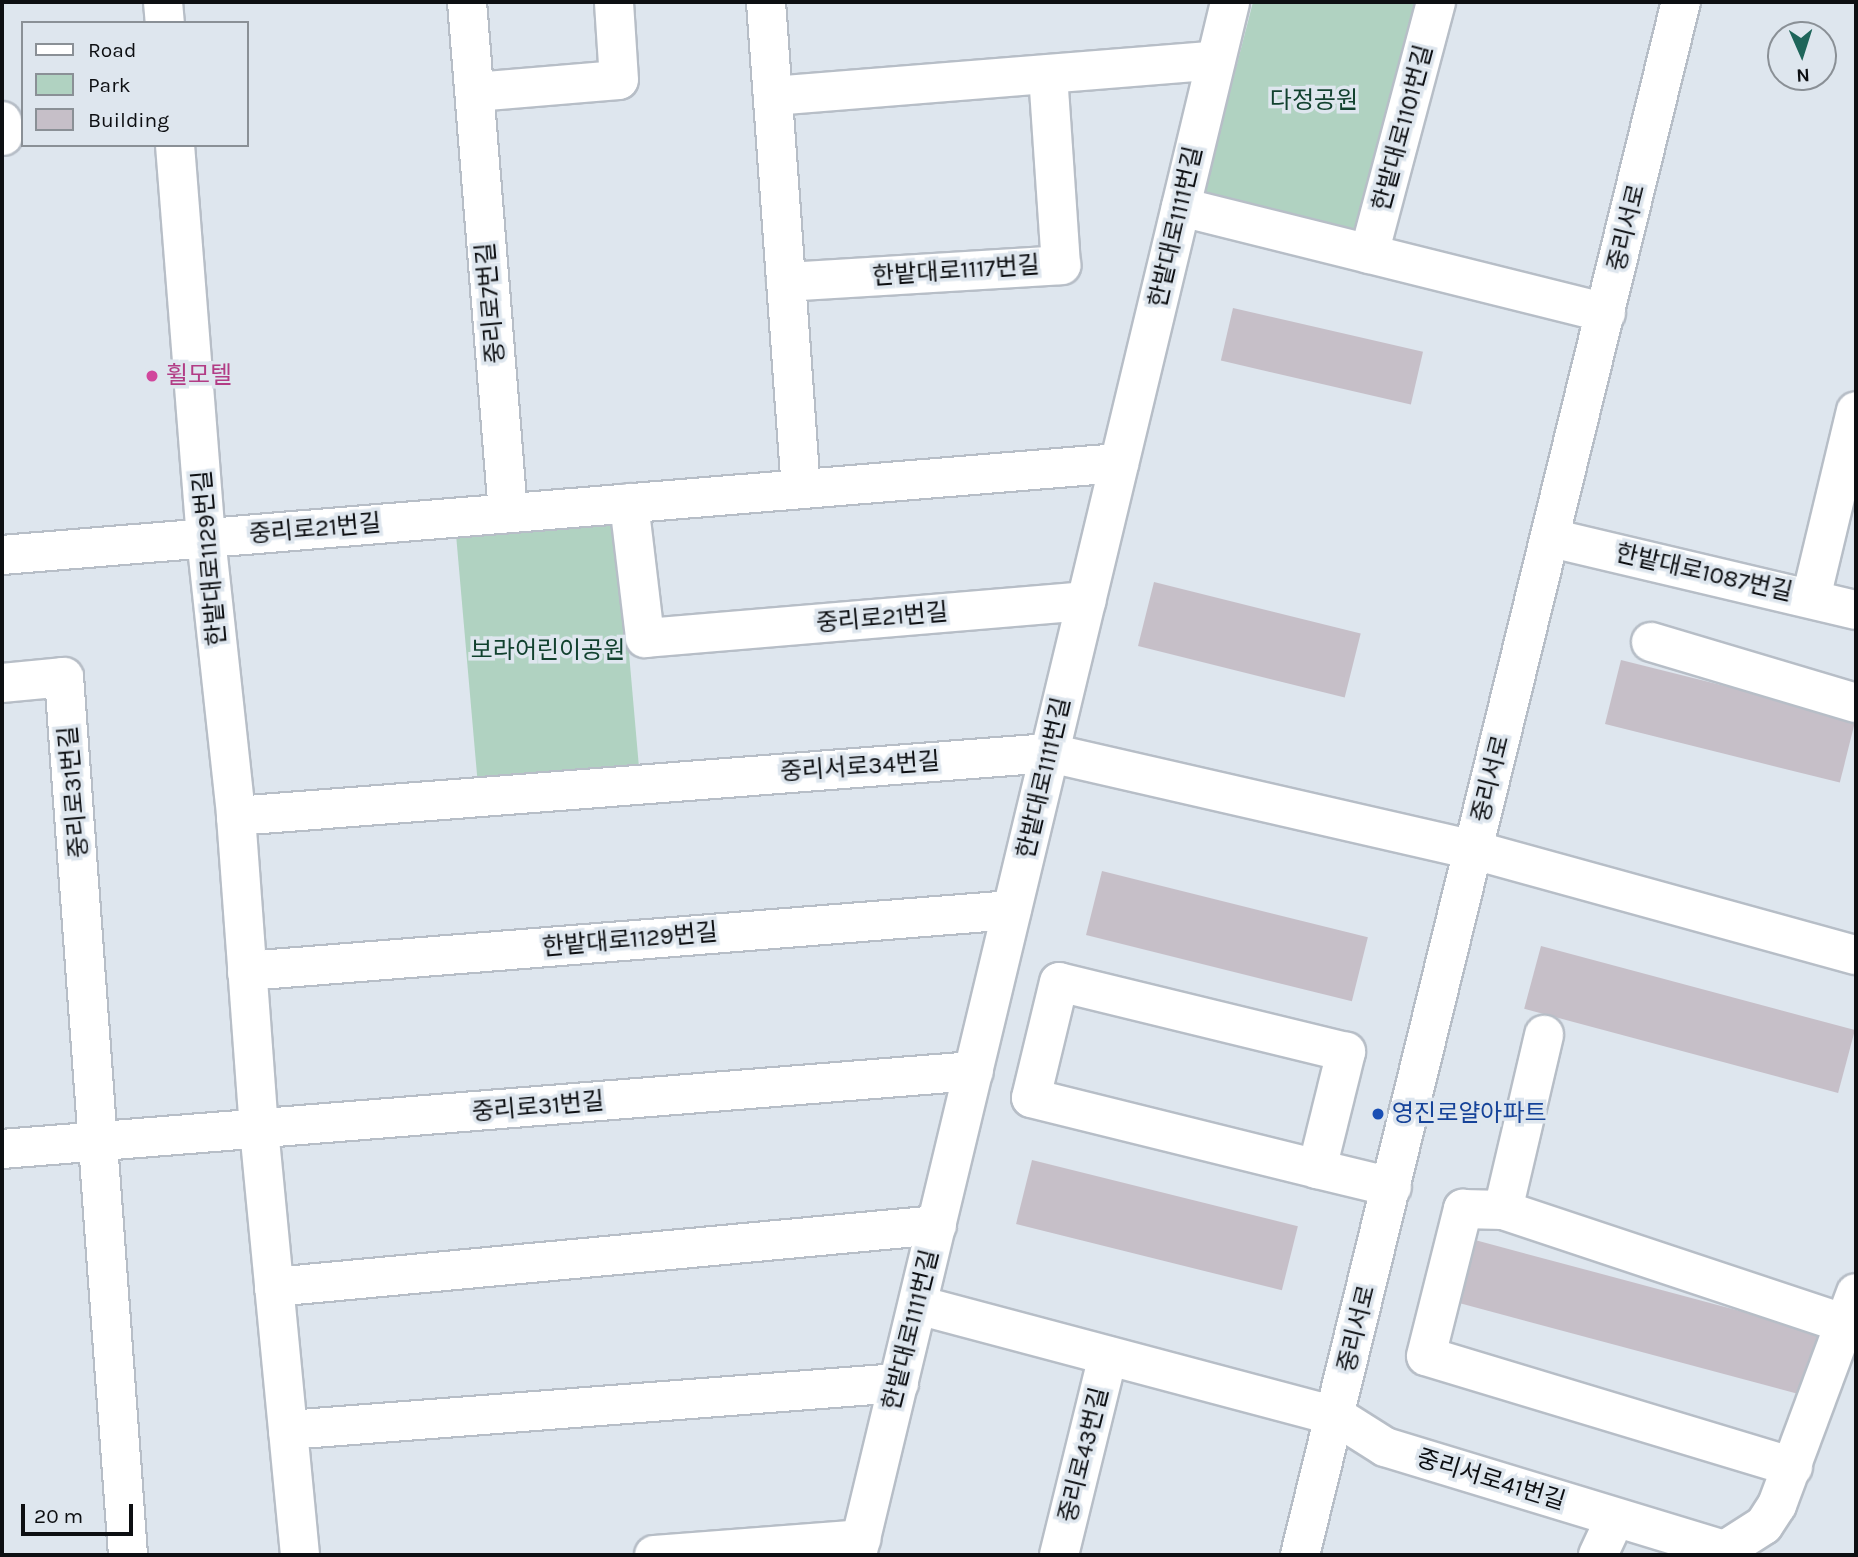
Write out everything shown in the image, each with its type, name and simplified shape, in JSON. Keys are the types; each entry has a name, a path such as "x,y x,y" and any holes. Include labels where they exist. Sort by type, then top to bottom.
{"street":[{"path":"163,2 165,21"},
{"name":"중리로7번길","path":"467,2 508,513"},
{"path":"475,92 619,80 614,2"},
{"path":"766,2 801,489"},
{"name":"한밭대로1111번길","path":"859,1547 1230,2"},
{"name":"한밭대로1101번길","path":"1369,254 1436,2"},
{"name":"중리서로","path":"1300,1555 1681,2"},
{"path":"773,96 1216,60"},
{"name":"한밭대로1117번길","path":"786,282 1061,265 1048,74"},
{"name":"한밭대로1129번길","path":"175,147 206,538 236,816 259,1129 300,1555"},
{"path":"1181,207 1606,313"},
{"path":"1811,598 1856,411"},
{"name":"중리로21번길","path":"2,555 1119,463"},
{"name":"중리로21번길","path":"629,503 645,638 1086,601"},
{"name":"한밭대로1087번길","path":"1551,538 1856,610"},
{"path":"1651,642 1856,703"},
{"name":"중리로31번길","path":"2,683 64,677 101,1138 128,1555"},
{"name":"중리서로34번길","path":"236,816 1050,753 1474,850 1856,955"},
{"name":"한밭대로1129번길","path":"247,971 1012,910"},
{"path":"1317,1169 1346,1052 1059,982 1031,1098 1317,1169 1392,1186"},
{"path":"1503,1210 1544,1035"},
{"name":"중리로31번길","path":"2,1149 101,1138 259,1129 974,1071"},
{"path":"1793,1467 1426,1356 1463,1209 1503,1210 1850,1308"},
{"path":"274,1287 937,1225"},
{"name":"중리서로41번길","path":"918,1305 1336,1416 1385,1447 1615,1519 1725,1550 1764,1525 1777,1505 1850,1308"},
{"name":"중리로43번길","path":"1059,1555 1108,1356"},
{"path":"288,1430 899,1383"},
{"path":"1598,1555 1615,1519"},
{"path":"654,1555 859,1547"}],"green space":[{"name":"다정공원","path":"1253,2 1427,2 1365,242 1202,200"},
{"name":"보라어린이공원","path":"617,516 639,770 478,784 456,530"}],"building":[{"path":"1233,308 1423,352 1411,404 1221,361"},
{"path":"1154,582 1361,634 1345,698 1138,646"},
{"path":"1621,660 1856,719 1840,783 1605,724"},
{"path":"1102,871 1368,937 1352,1001 1086,935"},
{"path":"1541,946 1855,1030 1838,1093 1524,1009"},
{"path":"1032,1160 1298,1226 1282,1290 1016,1224"},
{"path":"1475,1240 1822,1333 1805,1396 1458,1303"}],"place":[{"name":"휠모텔","path":"152,376"},
{"name":"영진로얄아파트","path":"1378,1114"}]}
